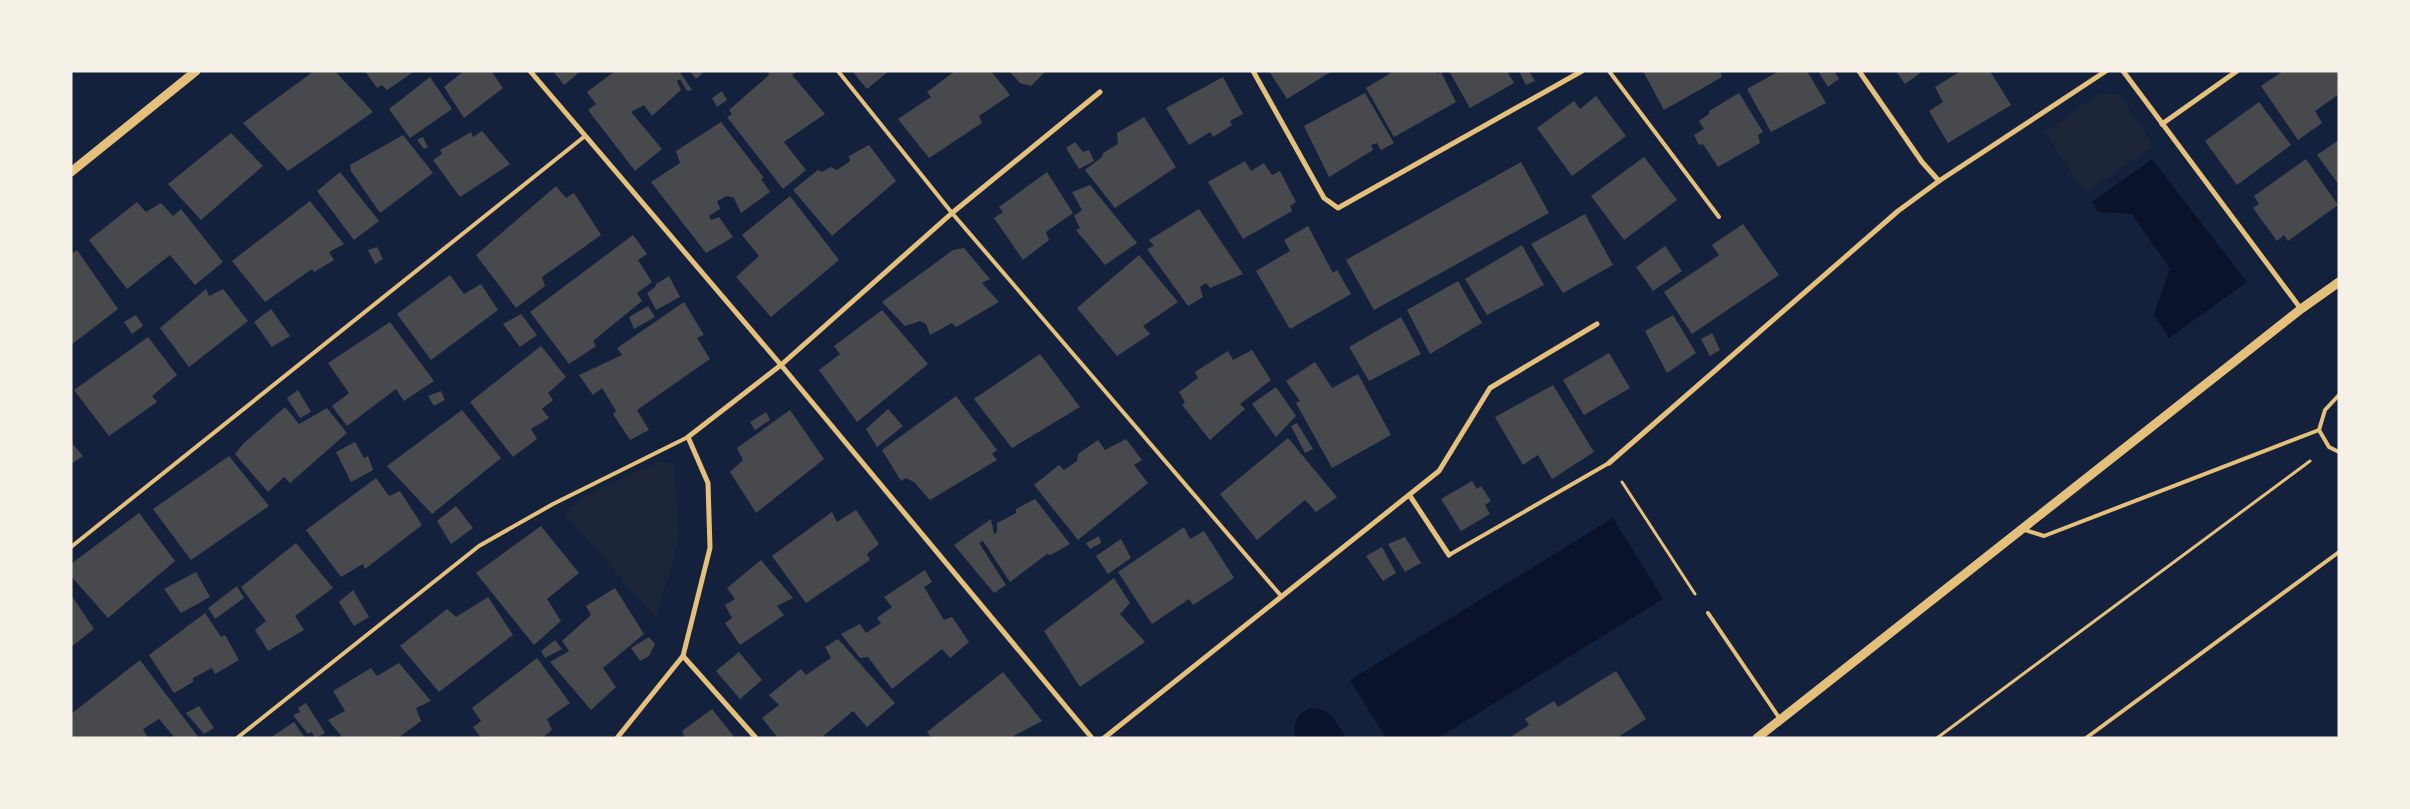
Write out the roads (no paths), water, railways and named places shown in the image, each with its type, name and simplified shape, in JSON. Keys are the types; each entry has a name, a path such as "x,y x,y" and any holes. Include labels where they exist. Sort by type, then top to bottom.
{"street":[{"path":"71,172 196,71"},
{"path":"530,71 781,365 1092,738"},
{"path":"1253,71 1324,198 1338,208 1582,71"},
{"path":"1860,71 1922,162 1939,181"},
{"path":"1609,463 1898,211 1939,181 2106,71"},
{"path":"2123,71 2301,309"},
{"path":"2162,124 2237,71"},
{"path":"617,738 683,656 710,548 708,484 688,437 781,365 952,213 1100,92"},
{"path":"1756,738 2301,309 2339,282"},
{"path":"1104,738 1439,471 1490,388 1597,324"},
{"path":"1410,496 1449,555"},
{"path":"683,656 756,738"}],"lane":[{"path":"838,71 952,213 1282,597"},
{"path":"1608,71 1718,217"},
{"path":"71,547 585,136"},
{"path":"2339,395 2325,410 2319,430 2329,447 2339,452"},
{"path":"2020,529 2044,536 2319,430"},
{"path":"236,738 479,546 553,504 688,437"},
{"path":"1449,555 1609,463"},
{"path":"2086,738 2339,552"},
{"path":"1708,613 1780,719"}]}
